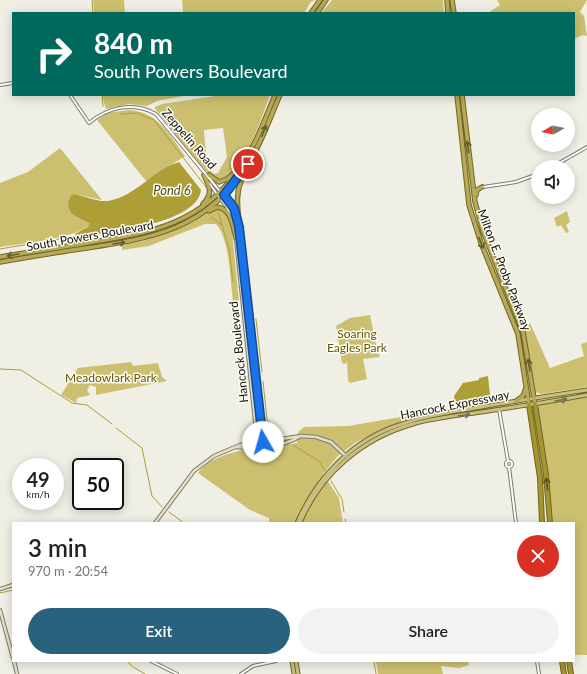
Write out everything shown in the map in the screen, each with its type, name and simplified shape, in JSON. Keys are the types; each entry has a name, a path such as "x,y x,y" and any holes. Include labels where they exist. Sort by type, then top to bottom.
{"highway":[{"path":"312,12 320,0"},
{"path":"318,12 326,0"},
{"path":"447,0 448,12"},
{"path":"452,0 454,12"},
{"name":"South Powers Boulevard","path":"0,257 140,234 167,226 188,216 219,193 246,160 275,96"},
{"name":"South Powers Boulevard","path":"0,262 140,239 179,226 204,212 222,197 238,179 254,155 280,96"},
{"name":"Milton E. Proby Parkway","path":"457,96 469,205 481,243 518,334 540,478 542,522"},
{"name":"Milton E. Proby Parkway","path":"462,96 475,202 481,222 523,332 546,476 550,522"},
{"path":"241,242 237,188 254,155"},
{"path":"208,175 216,181 225,180 246,160"},
{"path":"471,172 474,183 482,188"},
{"path":"188,216 201,206 209,196 210,188 203,173"},
{"path":"481,222 476,195 477,190 482,188"},
{"path":"179,226 212,209 220,207 228,213 236,238"},
{"path":"516,401 523,396 527,387"},
{"path":"562,662 564,674"},
{"path":"569,662 571,674"}],"main road":[{"name":"Hancock Boulevard","path":"219,193 235,212 241,242 250,335 263,442"},
{"name":"Hancock Boulevard","path":"222,197 232,216 236,238 257,442 260,447"},
{"path":"240,274 244,301 247,304"},
{"path":"247,304 243,304 245,307 248,331 250,335"},
{"path":"246,333 252,372 255,376"},
{"path":"250,377 253,381 259,411"},
{"name":"Hancock Expressway","path":"298,522 318,486 347,456 364,441 401,424 428,416 587,390"},
{"name":"Hancock Expressway","path":"301,522 319,489 347,456 370,442 408,426 433,420 587,395"},
{"path":"235,447 260,447 291,442 301,436"},
{"path":"157,522 194,471 210,459 235,447 257,442 301,436 316,437 327,440 347,456"},
{"path":"260,447 263,442"},
{"path":"0,589 12,586"},
{"path":"0,610 12,654"},
{"path":"14,662 17,674"},
{"path":"292,662 294,674"},
{"path":"296,662 298,674"}],"street":[{"path":"0,85 12,83"},
{"name":"Zeppelin Road","path":"71,96 89,123 99,115 111,110 133,107 148,110 162,120 219,193"},
{"path":"564,160 587,147"},
{"name":"Zeppelin Road","path":"203,173 208,175 219,193"},
{"path":"482,188 516,182 531,177"},
{"path":"499,410 508,461 506,464 509,467 516,522"},
{"path":"153,662 177,674"},
{"path":"241,674 255,665 271,662"},
{"path":"538,662 539,674"}],"green space":[{"path":"93,0 124,0 125,12 94,12"},
{"path":"182,0 315,0 311,2 305,12 183,12"},
{"path":"332,0 443,0 444,12 322,12"},
{"path":"497,0 587,0 580,12 584,16 587,36 583,35 575,39 575,12 490,12 500,5"},
{"path":"102,96 184,96 157,101 147,106 129,104 106,109"},
{"path":"215,96 270,96 245,156 229,175 220,180 212,176 195,159 155,109 155,107 162,104","holes":["223,128 227,157 218,173 214,174 207,168 204,130"]},
{"path":"129,110 148,115 155,120 168,132 185,156 146,181 97,120 107,113"},
{"path":"60,148 102,200 74,194 77,218 91,223 76,233 49,240 0,247 0,183 28,172"},
{"path":"219,208 225,211 231,222 239,301 233,301 227,249 221,231 216,224 205,224 149,246 122,250 122,245 147,240 169,232 212,210"},
{"path":"567,211 570,222 566,225 569,232 566,233 561,225 557,227 554,218"},
{"name":"Soaring Eagles Park","path":"370,315 380,357 363,359 367,379 350,383 348,381 347,362 345,364 342,363 336,326 350,318"},
{"path":"530,323 550,368 584,356 581,344 587,342 587,387 541,394 535,392 523,327"},
{"name":"Meadowlark Park","path":"131,362 133,366 158,363 162,377 167,381 96,395 96,387 90,385 87,390 90,395 77,398 76,403 61,395 78,368"},
{"path":"587,397 587,655 575,655 575,522 551,522 549,488 538,409 539,405"},
{"path":"407,416 406,420 378,431 355,443 338,456 323,474 339,498 343,522 269,522 269,518 250,510 198,473 207,464 230,453 297,443 298,432 304,427 348,426"},
{"path":"376,662 468,662 469,665 459,668 441,666 443,674 378,674"}],"water":[{"name":"Pond 6","path":"179,162 201,190 196,201 187,209 158,222 99,234 90,233 77,239 75,234 88,227 90,223 76,216 70,210 68,206 71,196 74,194 104,201 118,198 136,189 169,166"},
{"path":"488,376 490,395 488,398 455,404 454,396 463,383 479,380 479,378"}],"waterway":[{"path":"92,0 93,12"},
{"path":"102,96 103,106"},
{"path":"121,114 137,113 154,120 206,187"},
{"path":"218,212 229,248 233,282"},
{"path":"211,217 222,225"},
{"path":"0,249 76,236"},
{"path":"256,319 262,372"},
{"path":"0,369 21,370 72,403 87,405 112,424"},
{"path":"263,381 267,420 277,434"},
{"path":"116,428 142,448 152,496 162,507"},
{"path":"293,445 319,461 325,471"},
{"path":"331,481 342,499 344,512"},
{"path":"169,512 183,522"},
{"path":"0,593 12,590"},
{"path":"128,662 133,667 145,674"},
{"path":"374,662 376,674"}],"route":[{"path":"248,164 238,179 224,195 234,208 239,227 263,442"}]}
